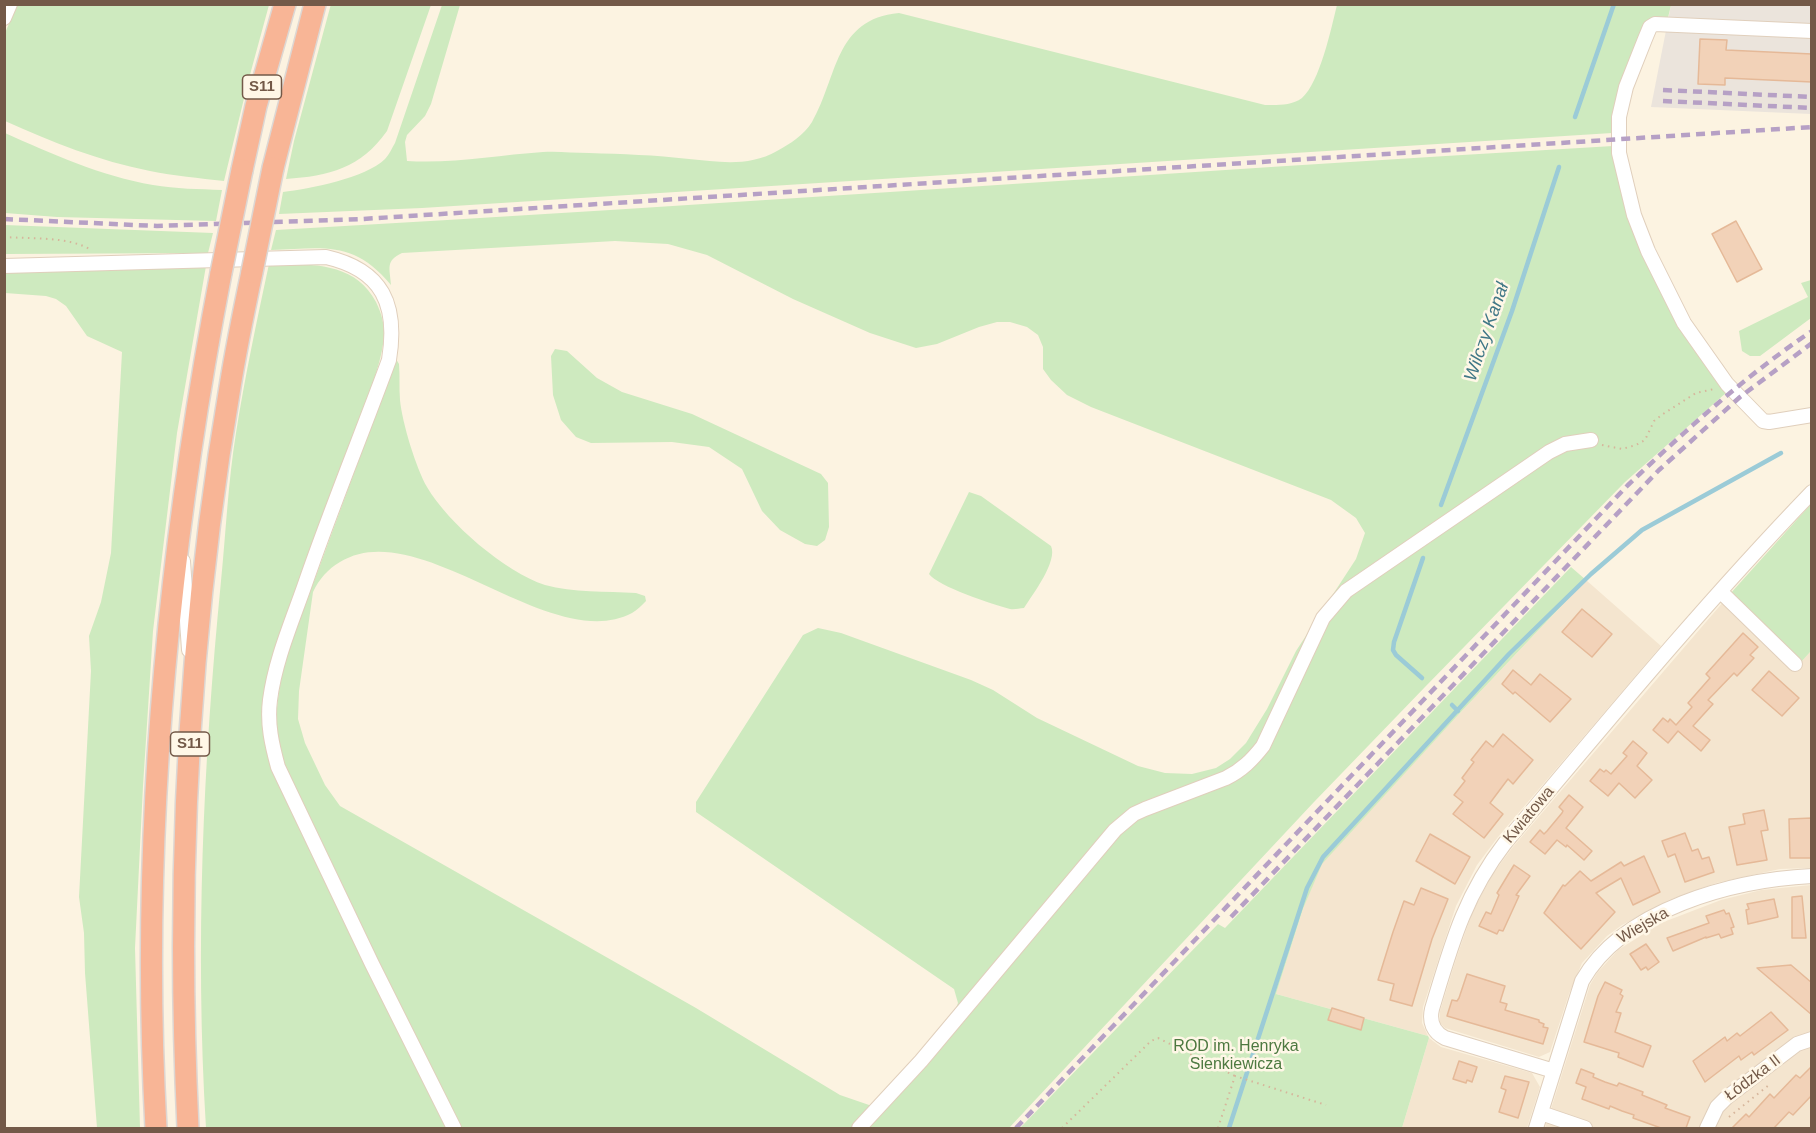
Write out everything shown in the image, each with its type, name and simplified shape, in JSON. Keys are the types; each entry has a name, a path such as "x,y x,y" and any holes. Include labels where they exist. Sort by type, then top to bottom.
{"highway":[{"name":"S11","path":"156,1128 152,939 162,703 180,512 203,363 242,170 256,106 285,4"},
{"name":"S11","path":"189,1128 186,1101 183,944 192,705 211,517 229,388 273,168 315,4"}],"street":[{"path":"4,18 10,4"},
{"path":"1812,31 1655,24 1650,27 1645,39 1622,100 1619,117 1619,153 1637,225 1684,324 1727,384 1763,421 1812,415"},
{"path":"4,266 326,257 344,261 364,271 378,286 388,303 392,338 389,360 315,554 277,664 270,701 269,727 278,767 362,944 454,1128"},
{"path":"859,1128 928,1053 1115,830 1134,814 1226,778 1255,757 1263,746 1323,618 1346,591 1549,452 1565,444 1591,440"},
{"name":"Kwiatowa","path":"1554,1071 1445,1038 1436,1032 1430,1016 1455,933 1476,886 1500,849 1721,592 1812,492"},
{"path":"180,512 192,705"},
{"path":"162,703 211,517"},
{"path":"1721,592 1795,664"},
{"name":"Wiejska","path":"1554,1071 1582,981 1612,943 1657,915 1718,892 1759,882 1812,876"},
{"name":"Łódzka II","path":"1707,1128 1717,1107 1726,1098 1797,1044 1812,1039"},
{"path":"1536,1128 1554,1071"},
{"path":"1540,1113 1585,1128"}],"path":[{"path":"4,237 68,241 81,244 107,263"},
{"path":"1591,440 1610,448 1622,449 1636,445 1645,440 1654,421 1663,414 1696,393 1727,384"},
{"path":"1062,1128 1151,1041 1158,1038 1249,1082 1326,1105"},
{"path":"1218,1128 1237,1077"},
{"path":"1726,1120 1769,1085"}],"shaded area":[{"path":"1671,5 1811,5 1811,114 1651,107"},
{"path":"1586,580 1661,646 1498,837 1477,865 1456,906 1423,1007 1422,1023 1428,1036 1276,994 1303,909 1321,864"},
{"path":"1730,594 1802,661 1811,651 1811,868 1780,869 1716,883 1669,900 1622,925 1607,936 1582,963 1550,1052 1539,1057 1445,1028 1440,1023 1440,1011 1472,913 1492,875 1512,848"},
{"path":"1811,885 1811,1128 1545,1128 1590,985 1597,973 1618,950 1661,923 1721,900 1761,890"},
{"path":"1429,1038 1441,1047 1532,1073 1540,1087 1527,1128 1402,1128"}],"green space":[{"path":"331,4 431,5 387,131 377,144 355,162 343,168 286,179 294,141"},
{"path":"17,5 269,5 224,181 159,173 112,162 5,121 5,33"},
{"path":"442,5 460,5 431,104 425,116 407,135 405,142 407,161 458,160 549,152 651,156 723,162 745,161 766,156 787,145 809,127 821,105 841,53 850,38 862,26 878,18 899,13 1265,105 1274,105 1298,101 1308,90 1324,54 1337,5 1671,5 1667,22 1650,20 1613,113 1612,133 422,208 279,214 283,192 351,177 376,166 386,157 395,143"},
{"path":"5,133 96,170 134,181 188,189 222,190 216,221 57,217 5,213"},
{"path":"1613,146 1621,191 1727,392 1625,482 1425,687 1314,802 1009,1128 460,1128 289,778 277,733 278,702 285,660 396,359 399,364 400,400 404,420 418,468 436,501 463,530 496,558 529,579 556,588 578,591 636,593 645,596 646,601 632,613 599,621 563,616 525,603 446,568 408,555 372,552 340,562 324,575 313,592 299,691 298,719 305,743 325,785 340,806 696,1008 840,1095 872,1106 952,1018 958,1003 954,989 696,812 696,802 803,635 818,628 841,633 971,680 993,690 1037,718 1138,766 1165,773 1192,774 1216,768 1230,759 1246,743 1267,709 1296,651 1356,559 1365,533 1356,518 1331,500 1091,407 1067,395 1043,369 1043,347 1038,335 1027,327 1010,322 997,322 937,344 916,348 870,333 793,299 707,255 668,244 615,241 402,253 391,262 391,285 377,270 351,254 323,248 271,250 276,230"},
{"path":"5,225 213,233 208,253 5,254"},
{"path":"269,264 314,265 343,272 356,279 376,302 380,310 384,332 380,358 372,385 272,658 262,710 266,750 273,770 446,1128 206,1128 201,991 205,786 233,451"},
{"path":"206,266 177,433 153,631 135,948 140,1128 97,1128 84,933 79,897 91,671 89,636 101,602 111,553 122,352 87,336 66,306 56,299 46,296 5,293 4,273"},
{"path":"1811,280 1811,318 1760,356 1750,356 1742,351 1739,331 1808,297 1801,283"},
{"path":"555,349 567,351 597,378 622,392 692,414 821,474 828,483 829,527 825,540 817,546 805,544 780,530 762,511 742,469 709,447 672,442 591,443 576,437 561,420 553,395 551,356"},
{"path":"969,492 981,496 1051,546 1051,560 1048,569 1024,608 1010,609 979,599 943,584 929,574"},
{"path":"1811,504 1811,651 1802,661 1730,594"},
{"name":"ROD im. Henryka Sienkiewicza","path":"1571,567 1586,580 1322,864 1303,909 1276,994 1428,1036 1402,1128 1020,1128 1218,924 1225,928"}],"building":[{"path":"1700,39 1727,40 1726,50 1812,54 1812,82 1725,78 1725,85 1698,84"},
{"path":"1736,221 1762,269 1737,282 1712,234"},
{"path":"1582,609 1612,634 1592,657 1562,632"},
{"path":"1743,633 1758,647 1750,655 1754,658 1737,676 1734,673 1708,700 1713,704 1693,726 1710,740 1701,751 1678,731 1668,743 1653,730 1663,718 1668,722 1670,719 1676,725 1692,707 1688,703 1710,678 1706,674"},
{"path":"1513,670 1531,685 1540,674 1571,699 1550,722 1502,684"},
{"path":"1769,671 1799,698 1782,716 1752,690"},
{"path":"1503,734 1533,760 1513,784 1508,779 1490,803 1503,814 1484,838 1453,814 1463,802 1454,795 1465,781 1462,778 1474,762 1471,760 1486,741 1493,747"},
{"path":"1633,741 1647,753 1637,766 1652,780 1635,798 1619,783 1608,796 1590,781 1600,769 1611,774 1627,756 1623,753"},
{"path":"1569,795 1583,807 1566,828 1592,851 1584,860 1567,845 1566,847 1557,840 1545,854 1530,842 1540,830 1544,834 1562,813 1559,807"},
{"path":"1764,810 1768,830 1761,831 1767,860 1737,865 1729,827 1745,824 1743,814"},
{"path":"1812,818 1812,858 1790,858 1789,819"},
{"path":"1685,833 1692,851 1698,849 1702,859 1709,857 1714,872 1685,882 1675,854 1668,857 1662,841"},
{"path":"1430,834 1470,857 1455,884 1416,861"},
{"path":"1644,856 1660,892 1633,905 1621,878 1596,893 1615,912 1581,949 1544,913 1563,885 1565,886 1580,871 1591,881 1621,862 1624,866"},
{"path":"1514,865 1530,876 1516,895 1519,896 1503,931 1499,930 1497,934 1479,926 1486,912 1491,914 1499,895 1497,893"},
{"path":"1421,888 1448,899 1432,939 1412,1006 1390,1000 1394,984 1378,980 1404,901 1414,905"},
{"path":"1802,896 1806,938 1792,938 1792,897"},
{"path":"1774,899 1778,917 1748,924 1747,904"},
{"path":"1724,910 1726,914 1729,913 1734,927 1731,928 1733,934 1721,938 1719,934 1706,937 1673,951 1667,938 1709,923 1706,916"},
{"path":"1646,944 1659,962 1648,970 1646,967 1641,970 1630,954"},
{"path":"1791,965 1812,983 1812,1015 1757,968"},
{"path":"1467,974 1505,986 1500,1002 1507,1004 1505,1010 1539,1020 1544,1024 1543,1027 1548,1028 1543,1044 1447,1016 1452,1000 1457,1001 1459,998"},
{"path":"1605,982 1622,990 1620,994 1623,996 1616,1012 1621,1013 1615,1032 1651,1046 1643,1067 1618,1057 1619,1053 1584,1042 1598,996"},
{"path":"1332,1008 1364,1018 1361,1030 1328,1020"},
{"path":"1771,1012 1788,1030 1754,1055 1752,1052 1741,1060 1739,1056 1705,1082 1693,1061 1725,1037 1727,1041 1737,1033 1740,1036"},
{"path":"1459,1061 1477,1067 1472,1082 1467,1080 1466,1083 1453,1079"},
{"path":"1812,1066 1812,1095 1793,1115 1789,1112 1774,1128 1732,1128 1746,1114 1749,1117 1770,1094 1774,1098 1796,1075 1800,1078"},
{"path":"1581,1069 1605,1082 1617,1086 1619,1083 1643,1092 1642,1095 1667,1105 1665,1108 1690,1117 1686,1128 1661,1128 1633,1118 1634,1115 1610,1106 1609,1109 1582,1099 1586,1087 1576,1083"},
{"path":"1505,1076 1529,1082 1518,1118 1499,1112 1506,1090 1501,1088"}],"waterway":[{"name":"Wilczy Kanał","path":"1575,117 1614,4"},
{"name":"Wilczy Kanał","path":"1441,505 1512,311 1559,167"},
{"path":"1229,1128 1307,888 1323,857 1509,654 1591,574 1642,530 1781,453"},
{"path":"1422,678 1393,650 1423,558"},
{"path":"1452,705 1458,711"}],"railway":[{"path":"1663,90 1812,97"},
{"path":"1663,101 1812,108"},
{"path":"4,219 157,226 362,219 1812,127"},
{"path":"1016,1128 1628,485 1717,404 1763,366 1812,331"},
{"path":"1231,917 1659,470 1740,397 1812,343"}]}
